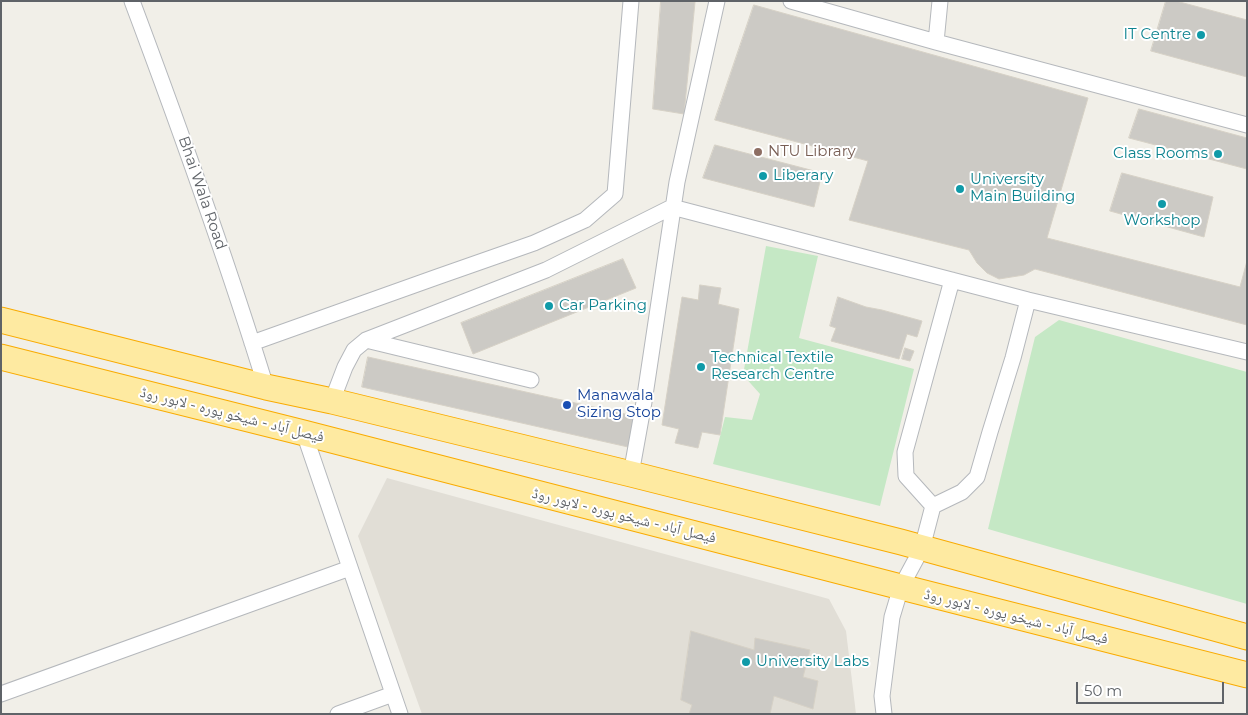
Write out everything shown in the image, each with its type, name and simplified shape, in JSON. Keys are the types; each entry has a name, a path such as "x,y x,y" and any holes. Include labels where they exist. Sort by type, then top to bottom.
{"highway":[{"path":"1,320 266,387 332,401 631,474 922,548 1247,637"},
{"name":"فیصل آباد - شیخو پورہ - لاہور روڈ","path":"1,357 1247,675"}],"street":[{"name":"Bhai Wala Road","path":"132,1 181,133 266,387"},
{"path":"252,343 534,243 585,220 615,194 631,1"},
{"path":"631,474 644,402 672,208 717,1"},
{"path":"791,1 936,42 1247,125"},
{"path":"936,42 940,1"},
{"path":"332,401 344,368 354,350 366,340 546,270 672,208 1028,300 1247,352"},
{"path":"933,506 906,476 905,452 952,280"},
{"path":"884,714 883,688 892,617 900,587 922,548 933,506 962,492 977,477 1013,358 1028,300"},
{"path":"366,340 531,380"},
{"path":"304,433 400,714"},
{"path":"1,694 350,568"},
{"path":"338,714 392,694"}],"shaded area":[{"path":"387,478 829,599 846,631 856,714 422,714 358,536"}],"green space":[{"path":"766,246 818,256 799,338 914,369 880,506 713,464 725,417 752,420 760,394 743,375"},
{"path":"1059,320 1247,372 1247,604 988,529 1035,337"}],"building":[{"path":"661,1 695,2 684,114 653,109"},
{"name":"IT Centre","path":"1166,1 1176,1 1247,20 1247,77 1151,51"},
{"name":"University Main Building","path":"754,5 1088,98 1047,238 1240,287 1247,261 1247,325 1035,269 1024,275 999,279 987,273 977,263 969,250 849,220 868,161 715,120"},
{"name":"Class Rooms","path":"1139,109 1247,138 1247,169 1129,138"},
{"name":"Liberary","path":"715,145 822,173 814,207 703,178"},
{"name":"Workshop","path":"1122,173 1213,197 1204,237 1110,211"},
{"name":"Car Parking","path":"623,259 636,288 473,354 461,323"},
{"name":"Technical Textile Research Centre","path":"700,285 721,288 718,304 739,309 720,435 702,432 698,448 675,443 679,429 662,425 682,297 698,300"},
{"path":"838,297 866,307 922,321 917,337 907,334 899,359 831,341 836,328 830,326"},
{"path":"905,348 914,351 910,361 902,359"},
{"path":"368,357 634,416 628,447 362,387"},
{"name":"University Labs","path":"691,631 754,650 755,638 810,650 803,677 818,681 813,709 774,696 770,714 689,714 692,705 681,700"}],"place":[{"name":"IT Centre","path":"1201,35"},
{"name":"NTU Library","path":"758,152"},
{"name":"Class Rooms","path":"1218,154"},
{"name":"Liberary","path":"763,176"},
{"name":"University Main Building","path":"960,189"},
{"name":"Workshop","path":"1162,204"},
{"name":"Car Parking","path":"549,306"},
{"name":"Technical Textile Research Centre","path":"701,367"},
{"name":"Manawala Sizing Stop","path":"567,405"},
{"name":"University Labs","path":"746,662"}]}
